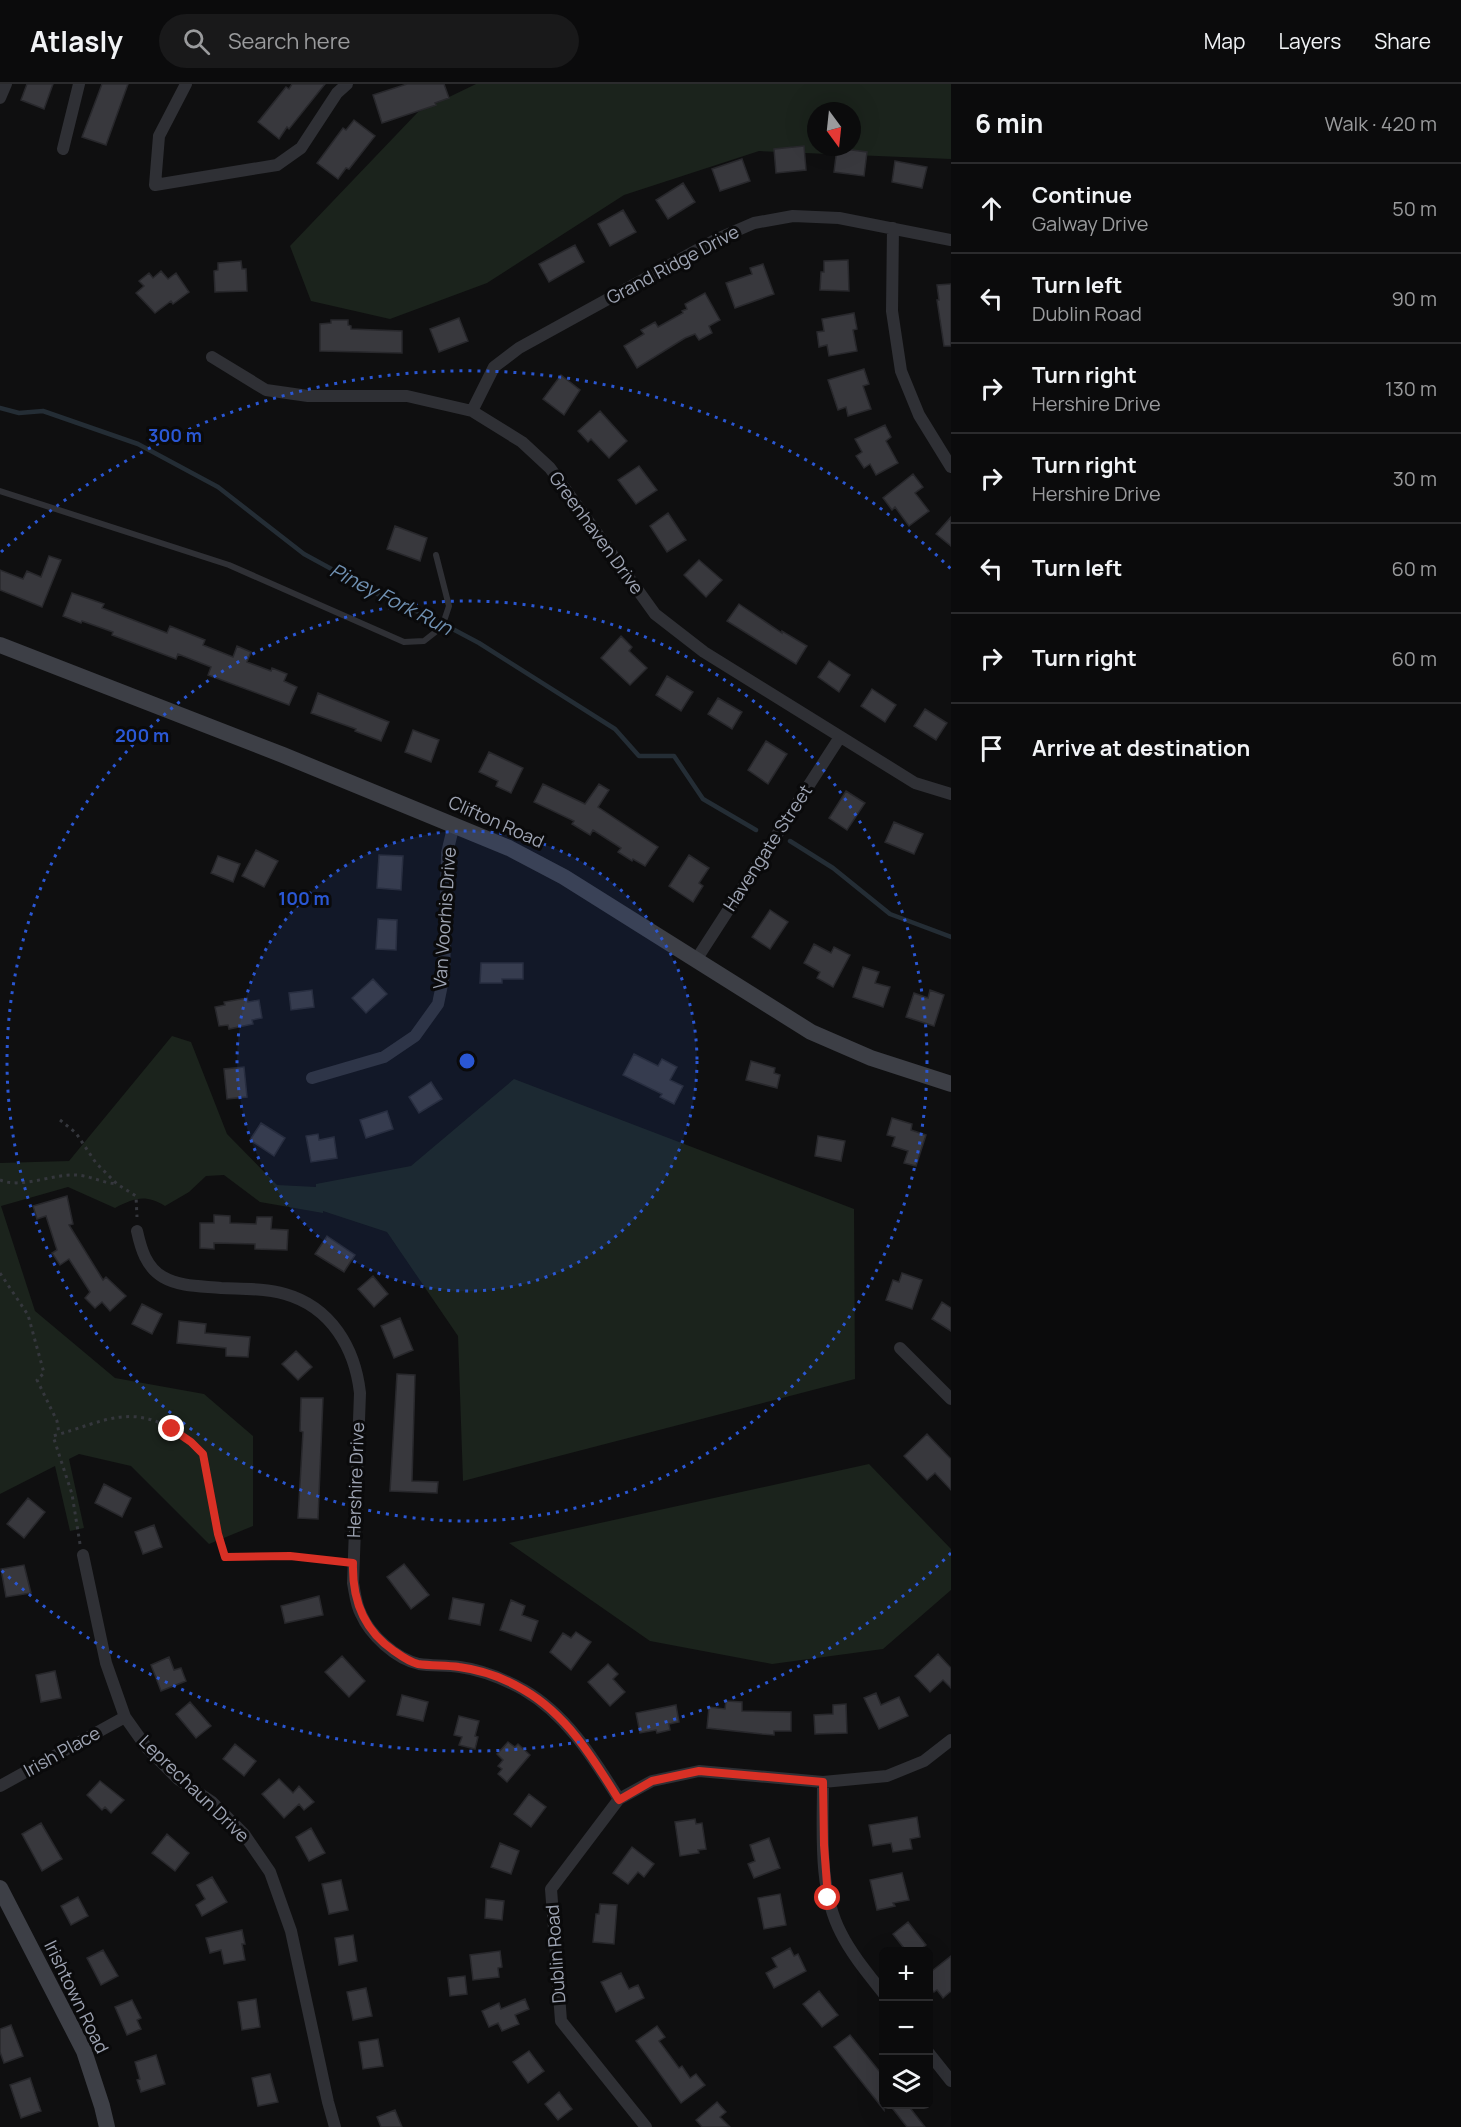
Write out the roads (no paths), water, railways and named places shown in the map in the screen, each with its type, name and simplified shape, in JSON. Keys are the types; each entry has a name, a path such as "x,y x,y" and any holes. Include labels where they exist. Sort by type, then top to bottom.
{"main road":[{"name":"Clifton Road","path":"0,645 454,824 537,861 811,1032 871,1058 951,1084"},
{"name":"Irishtown Road","path":"0,1888 84,2050 107,2127"}],"street":[{"path":"0,98 6,84"},
{"path":"63,149 79,84"},
{"path":"186,84 159,136 155,184 277,165 301,148 337,93 347,84"},
{"name":"Grand Ridge Drive","path":"472,411 495,367 519,348 717,239 754,222 793,216 839,218 951,240"},
{"path":"892,228 892,311 901,371 919,415 951,467"},
{"name":"Greenhaven Drive","path":"212,357 266,390 308,396 407,396 472,411 522,442 550,468 655,614 704,652 915,783 951,794"},
{"name":"Havengate Street","path":"696,960 840,737"},
{"name":"Van Voorhis Drive","path":"312,1078 384,1057 415,1036 438,1004 444,975 447,854 454,824"},
{"name":"Hershire Drive","path":"137,1231 144,1256 154,1271 164,1277 187,1285 285,1294 299,1299 325,1317 344,1339 355,1366 360,1393 353,1563 353,1583 360,1613 376,1636 406,1659 418,1664 476,1670 507,1681 537,1698 556,1713 582,1743 619,1800"},
{"path":"900,1348 951,1399"},
{"name":"Leprechaun Drive","path":"83,1555 106,1663 125,1717 147,1748 178,1779 212,1802 244,1834 270,1872 291,1931 335,2127"},
{"name":"Irish Place","path":"0,1786 125,1717"},
{"name":"Dublin Road","path":"646,2127 561,2020 551,1889 619,1800 652,1781 699,1771 823,1782 887,1776 924,1761 951,1740"},
{"path":"823,1782 828,1898 841,1933 879,1989"},
{"path":"930,2055 951,2081"}],"lane":[{"path":"0,491 229,565 404,642 424,641 438,630 445,618 449,606 436,555"}],"waterway":[{"name":"Piney Fork Run","path":"0,408 19,413 43,411 138,444 218,487 304,554 381,596 432,618 479,643 615,729 639,756 674,756 703,799 756,830"},
{"name":"Piney Fork Run","path":"790,841 833,868 890,914 951,937"}]}
